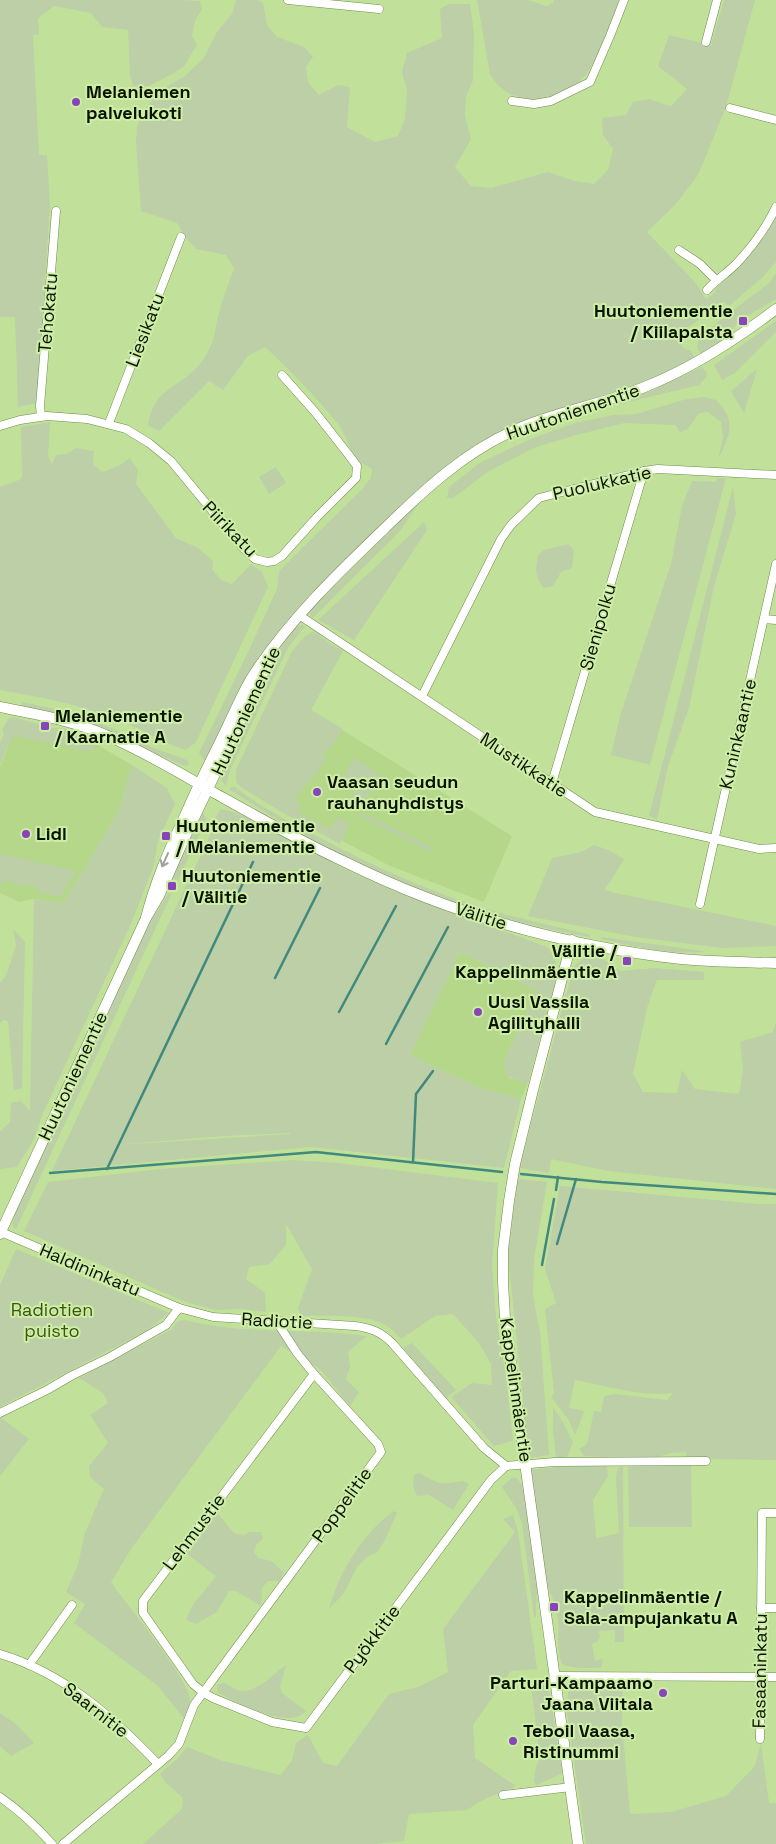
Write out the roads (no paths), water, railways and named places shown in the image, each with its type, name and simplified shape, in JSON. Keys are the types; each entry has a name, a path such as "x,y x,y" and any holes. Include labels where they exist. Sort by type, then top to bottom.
{"main road":[{"name":"Huutoniementie","path":"146,918 153,890 162,866 253,675 280,638 318,593 446,472 482,447 514,430 640,389 687,369 725,345 775,309"},
{"name":"Huutoniementie","path":"1,1233 146,918 159,896 184,839 280,638"},
{"name":"Välitie","path":"0,707 76,725 107,736 342,861 388,882 472,914 519,928 628,951 680,959 776,962"},
{"name":"Kappelinmäentie","path":"572,940 515,1164 503,1250 503,1282 505,1319 578,1844"}],"street":[{"path":"288,0 379,9"},
{"path":"512,101 534,104 551,101 590,82 624,0"},
{"path":"706,42 717,0"},
{"path":"730,108 776,120"},
{"path":"707,290 735,265 754,243 776,207"},
{"name":"Tehokatu","path":"41,416 40,406 56,211"},
{"name":"Liesikatu","path":"109,424 181,237"},
{"path":"679,250 700,264 716,280"},
{"name":"Piirikatu","path":"0,426 41,416 68,417 126,429 149,443 171,461 215,516 255,559 267,562 274,561 282,556 356,478 357,466 315,412 282,375"},
{"name":"Puolukkatie","path":"422,696 501,538 515,520 539,498 658,469 776,475"},
{"name":"Sienipolku","path":"552,783 644,471"},
{"name":"Kuninkaantie","path":"700,904 776,564"},
{"name":"Mustikkatie","path":"299,615 595,812 759,849 776,848"},
{"path":"764,619 776,620"},
{"name":"Haldininkatu","path":"1,1233 179,1308"},
{"path":"0,1413 110,1357 166,1325 179,1308"},
{"name":"Radiotie","path":"179,1308 213,1317 355,1326 369,1328 378,1332 392,1343 484,1448 506,1466"},
{"name":"Poppelitie","path":"204,1694 381,1452 378,1444 297,1353 277,1322"},
{"name":"Lehmustie","path":"204,1694 193,1684 143,1613 143,1601 314,1374"},
{"path":"506,1466 555,1462 706,1461"},
{"name":"Pyökkitie","path":"204,1694 272,1722 306,1728 491,1480 506,1466"},
{"name":"Fasaaninkatu","path":"760,1739 762,1513 776,1513"},
{"path":"29,1665 72,1605"},
{"path":"761,1608 776,1608"},
{"name":"Saarnitie","path":"0,1654 29,1665 88,1698 125,1729 158,1764"},
{"path":"556,1676 776,1677"},
{"path":"63,1844 168,1756 179,1744 194,1705 204,1694"},
{"path":"503,1795 570,1787"},
{"path":"0,1798 32,1822 52,1844"}],"waterway":[{"path":"107,1169 253,862"},
{"path":"275,978 320,888"},
{"path":"339,1012 396,906"},
{"path":"386,1044 448,927"},
{"path":"413,1162 416,1094 433,1071"},
{"path":"50,1173 316,1152 502,1172"},
{"path":"521,1174 602,1182 776,1194"},
{"path":"556,1190 558,1177"},
{"path":"557,1244 576,1179"},
{"path":"542,1265 554,1199"}],"place":[{"name":"Melaniemen palvelukoti","path":"76,102"},
{"name":"Huutoniementie / Kiilapalsta","path":"743,321"},
{"name":"Melaniementie / Kaarnatie A","path":"45,726"},
{"name":"Vaasan seudun rauhanyhdistys","path":"317,792"},
{"name":"Lidl","path":"26,834"},
{"name":"Huutoniementie / Melaniementie","path":"166,836"},
{"name":"Huutoniementie / Välitie","path":"172,886"},
{"name":"Välitie / Kappelinmäentie A","path":"627,961"},
{"name":"Uusi Vassila Agilityhalli","path":"478,1012"},
{"name":"Kappelinmäentie / Sala-ampujankatu A","path":"554,1607"},
{"name":"Parturi-Kampaamo Jaana Viitala","path":"663,1693"},
{"name":"Teboil Vaasa, Ristinummi","path":"513,1741"}],"park label":[{"name":"Radiotien puisto","path":"52,1320"}]}
